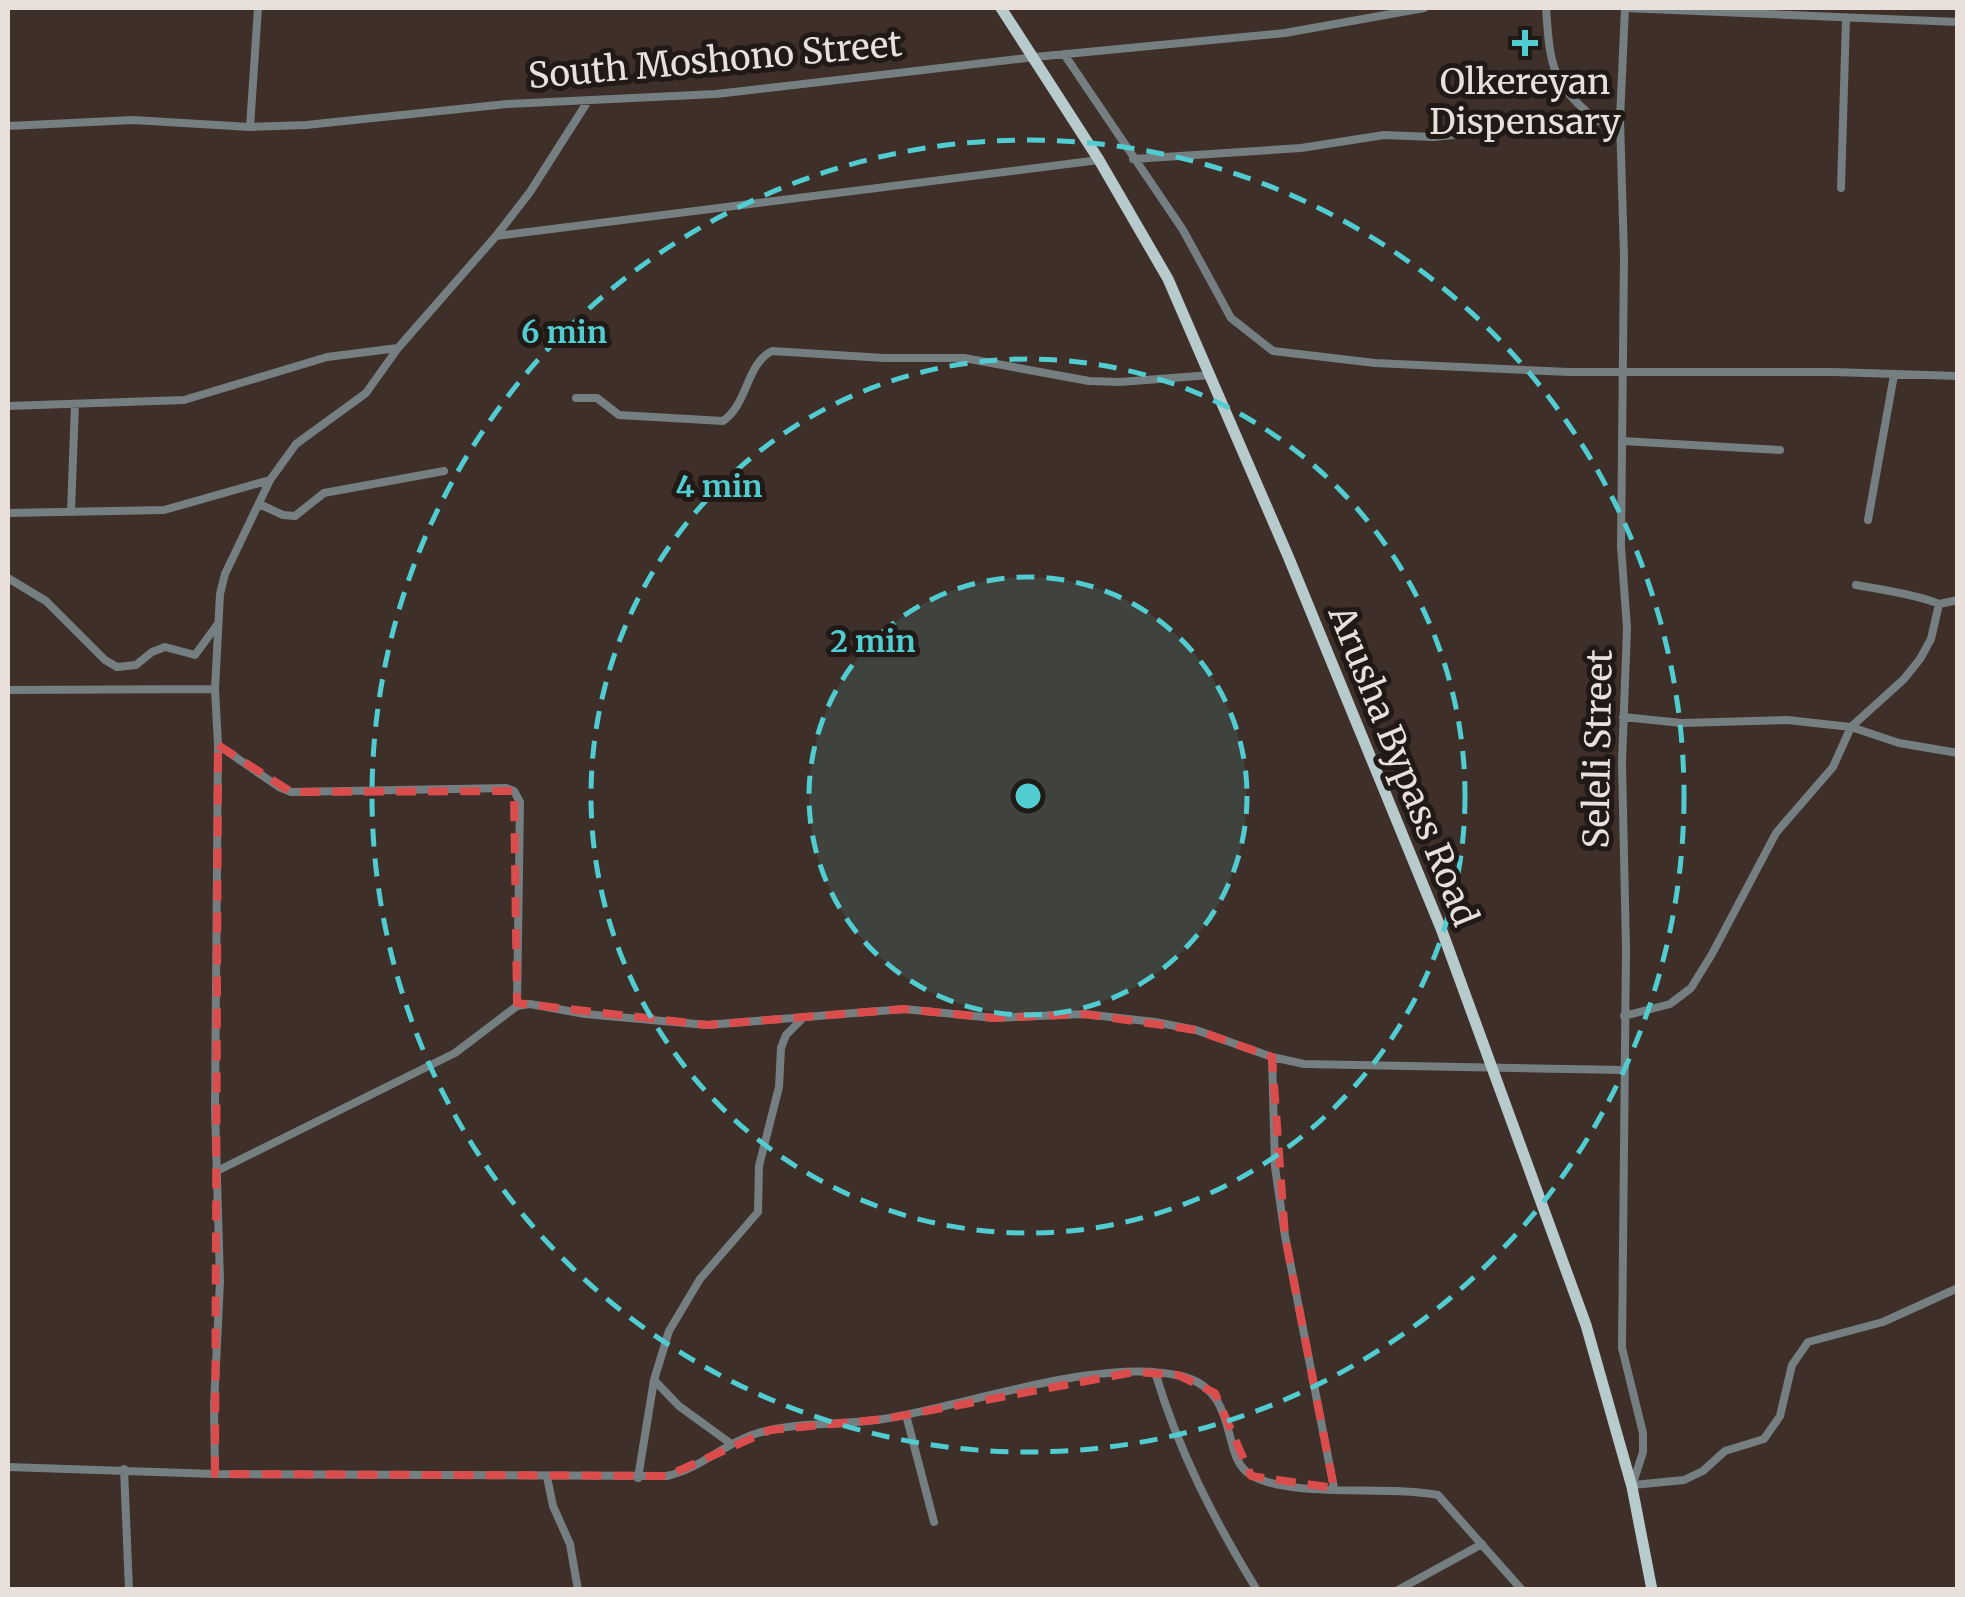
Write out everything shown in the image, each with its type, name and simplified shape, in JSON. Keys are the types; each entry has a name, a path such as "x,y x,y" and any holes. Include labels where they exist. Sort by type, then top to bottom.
{"main road":[{"name":"Arusha Bypass Road","path":"1000,8 1099,160 1168,279 1442,932 1564,1257 1632,1486 1652,1590"}],"street":[{"path":"250,127 258,8"},
{"name":"South Moshono Street","path":"8,126 133,120 250,127 322,124 508,104 716,94 1034,56 1285,33 1424,8"},
{"path":"1546,8 1549,50 1561,87 1596,119"},
{"path":"1625,8 1820,12 1846,19 1958,22"},
{"name":"Seleli Street","path":"1625,8 1620,118 1621,546 1626,628 1622,717 1622,1348 1644,1441 1632,1486"},
{"path":"1841,188 1846,19"},
{"path":"1064,54 1183,230 1231,318 1273,351 1375,363 1570,372 1958,376"},
{"path":"215,1474 220,1281 215,1110 215,689 225,574 270,480 296,444 366,393 398,348 496,236 546,170 588,101"},
{"path":"1133,160 1301,148 1384,135 1433,136 1620,118"},
{"path":"496,236 1099,160"},
{"path":"8,406 184,400 327,357 398,348"},
{"path":"576,398 597,398 619,415 723,421 740,403 760,359 772,351 964,358 1120,382 1211,374"},
{"path":"1868,520 1894,375"},
{"path":"71,512 75,404"},
{"path":"1622,441 1780,450"},
{"path":"258,504 295,516 324,493 444,471"},
{"path":"8,513 164,510 270,480"},
{"path":"8,578 46,601 105,660 117,667 136,665 160,648 195,654 218,623"},
{"path":"1856,585 1921,596 1939,604 1958,600"},
{"path":"1624,1016 1670,1004 1691,988 1776,833 1833,768 1852,728 1920,659 1931,638 1939,604"},
{"path":"8,690 215,689"},
{"path":"1622,717 1682,722 1770,720 1852,728 1895,742 1958,752"},
{"path":"218,744 291,792 506,788 514,791 520,802 517,1006"},
{"path":"219,1170 455,1054 517,1006 541,1005 585,1014 707,1026 904,1009 994,1018 1084,1014 1196,1030 1304,1064 1623,1070"},
{"path":"638,1478 654,1380 669,1331 719,1254 758,1212 759,1166 777,1095 781,1048 786,1035 803,1018"},
{"path":"1272,1057 1276,1167 1285,1236 1334,1488"},
{"path":"1632,1486 1684,1480 1703,1471 1725,1450 1761,1441 1780,1416 1792,1364 1808,1342 1882,1322 1958,1288"},
{"path":"1155,1372 1180,1444 1206,1501 1256,1590"},
{"path":"8,1467 215,1474 638,1478 692,1469 730,1444 788,1426 838,1426 1071,1379 1155,1372 1192,1378 1214,1393 1238,1457 1250,1476 1285,1486 1438,1495 1522,1590"},
{"path":"654,1380 679,1406 730,1444"},
{"path":"906,1415 934,1522"},
{"path":"124,1469 130,1590"},
{"path":"547,1476 570,1544 578,1590"},
{"path":"1398,1590 1482,1544"}],"highlighted area":[{"path":"218,745 291,792 514,791 517,1003 707,1025 904,1009 994,1018 1084,1014 1196,1030 1272,1057 1285,1236 1334,1488 1251,1476 1215,1393 1178,1375 1134,1372 885,1419 770,1430 667,1476 215,1474"}],"place":[{"name":"Olkereyan Dispensary","path":"1525,43"}]}
